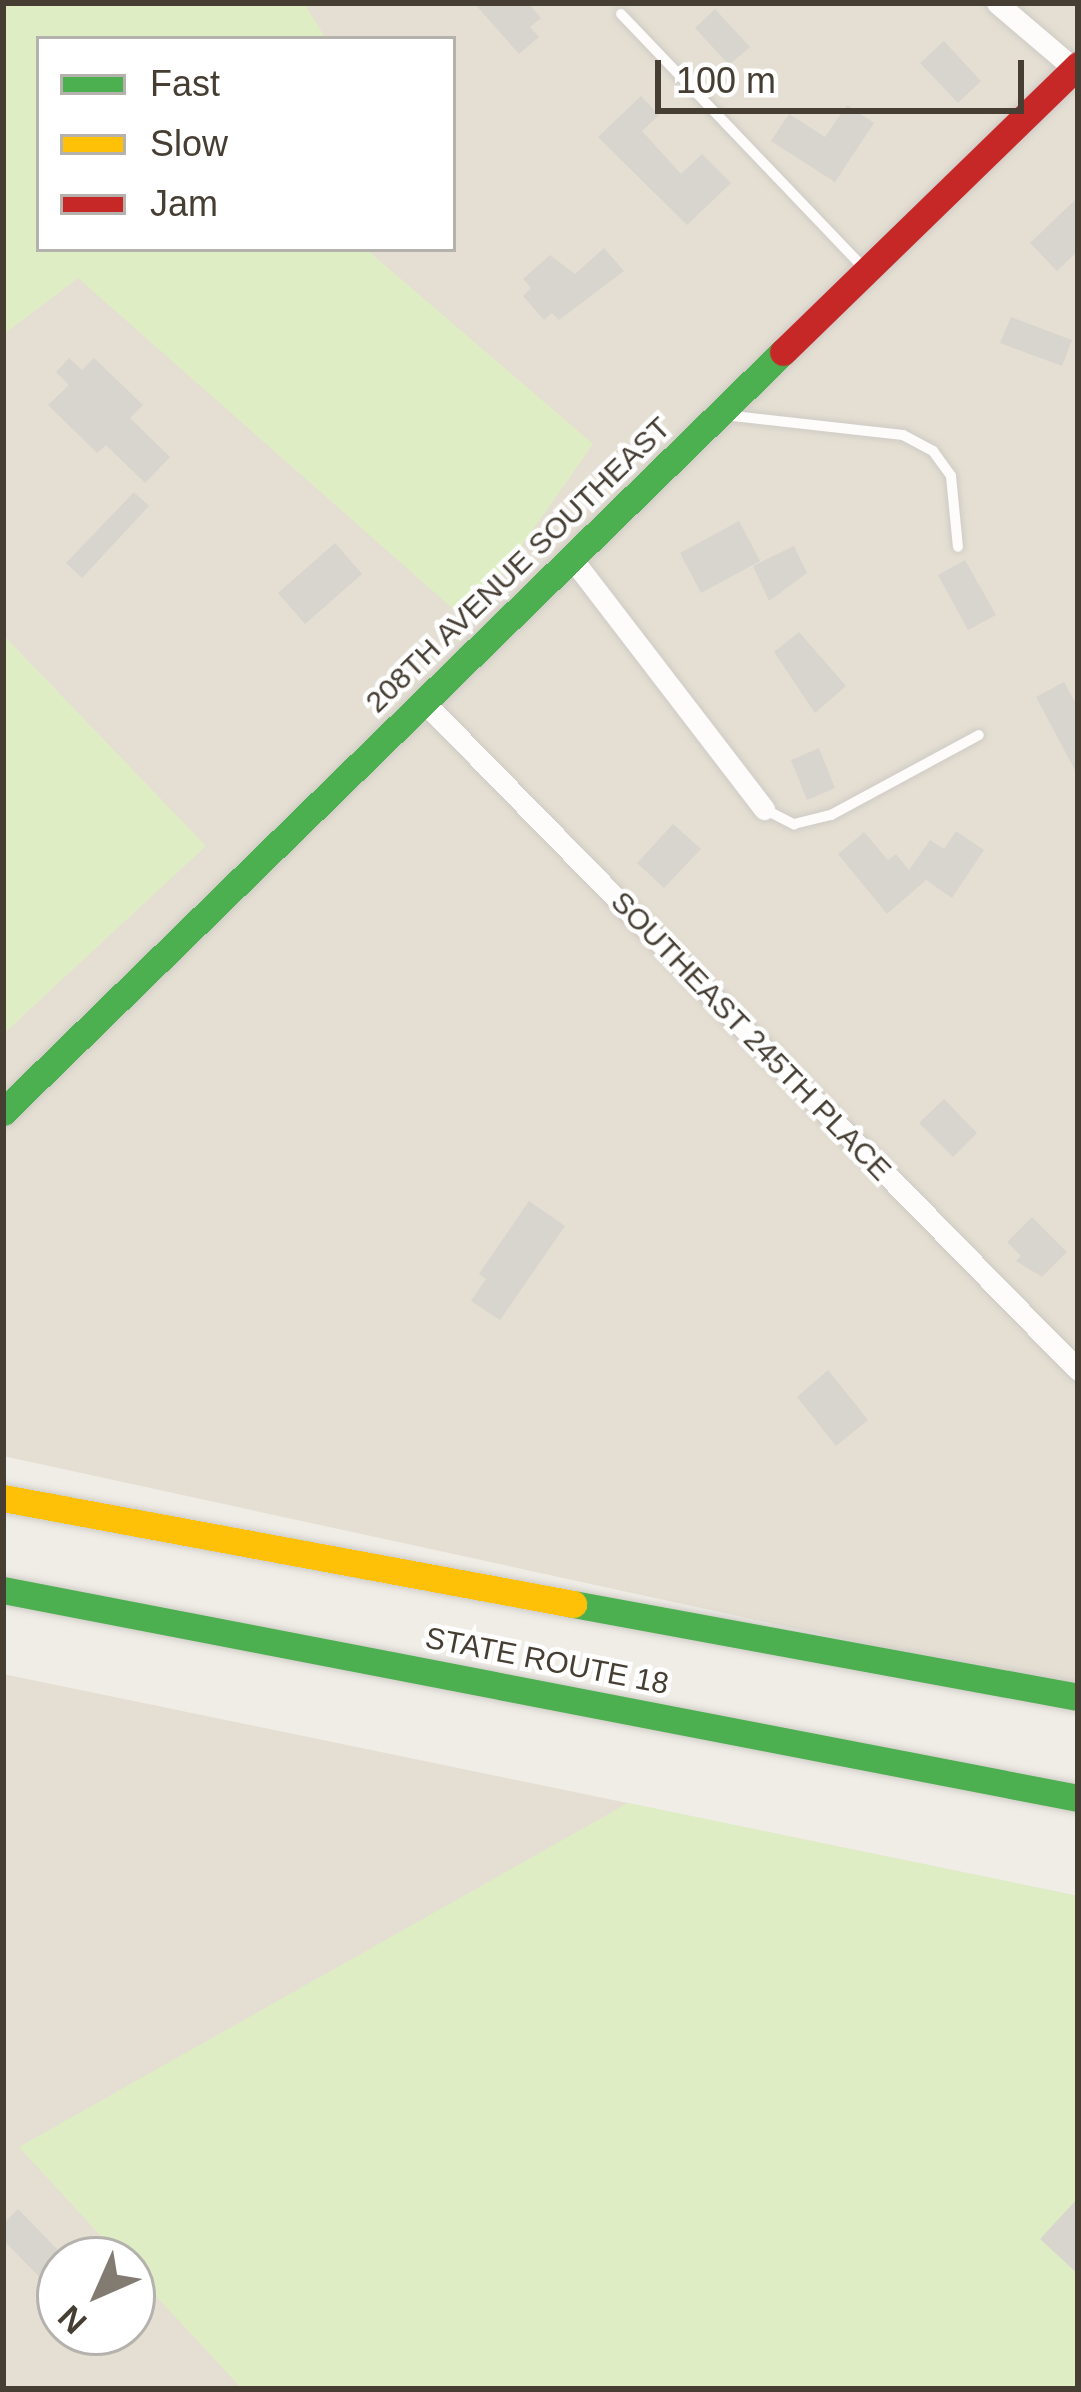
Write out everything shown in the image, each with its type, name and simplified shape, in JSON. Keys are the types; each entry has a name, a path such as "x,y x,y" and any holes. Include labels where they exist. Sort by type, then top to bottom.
{"main road":[{"name":"208TH AVENUE SOUTHEAST","path":"3,1112 1077,68"},
{"name":"STATE ROUTE 18","path":"3,1498 1078,1697"},
{"name":"STATE ROUTE 18","path":"3,1590 1078,1798"}],"street":[{"path":"997,3 1077,68"},
{"path":"574,560 764,809"},
{"name":"SOUTHEAST 245TH PLACE","path":"424,702 1078,1370"}],"lane":[{"path":"621,14 867,271"},
{"path":"721,415 903,435 934,451 951,476 958,548"},
{"path":"764,809 794,824 831,815 979,735"}],"shaded area":[{"path":"257,3 1078,3 1078,1690 3,1456 3,1034 205,846 3,635 3,237 36,248 36,252 456,252 456,36 221,36"},
{"path":"3,1674 1078,1896 1078,2389 3,2389"}],"green space":[{"path":"3,3 304,3 324,36 36,36 36,252 369,252 593,444 468,622 78,278 3,335"},
{"path":"3,635 206,846 3,1034"},
{"path":"628,1803 1078,1896 1078,2389 242,2389 156,2296 156,2236 101,2236 19,2147"}],"building":[{"path":"474,3 528,3 541,18 530,27 539,37 519,54"},
{"path":"715,9 750,47 729,65 695,28"},
{"path":"944,41 981,81 958,103 920,63"},
{"path":"641,96 659,115 642,131 681,174 702,154 731,183 687,225 598,137"},
{"path":"847,105 874,123 835,182 771,141 789,114 825,137"},
{"path":"1078,197 1078,251 1057,271 1030,243"},
{"path":"604,248 624,271 559,320 552,313 544,320 523,296 531,288 523,279 550,255 575,274"},
{"path":"1011,317 1072,340 1062,366 1000,343"},
{"path":"69,358 82,370 94,358 143,405 130,418 170,457 145,483 106,445 97,453 48,405 69,385 56,372"},
{"path":"134,492 149,506 82,578 66,563"},
{"path":"739,521 760,561 701,593 680,553"},
{"path":"335,543 362,574 305,624 278,593"},
{"path":"794,546 807,573 769,601 753,566"},
{"path":"965,560 996,615 968,630 938,575"},
{"path":"799,632 846,686 815,713 774,652"},
{"path":"1064,682 1078,707 1078,776 1036,697"},
{"path":"819,748 835,788 807,800 791,760"},
{"path":"673,824 701,849 664,888 637,863"},
{"path":"956,831 984,850 952,898 926,880 887,914 838,854 864,832 888,860 896,854 909,870 930,840 944,849"},
{"path":"944,1099 977,1133 953,1157 919,1123"},
{"path":"529,1201 565,1226 500,1320 471,1301 486,1279 479,1274"},
{"path":"1032,1217 1067,1252 1042,1277 1016,1261 1021,1256 1007,1242"},
{"path":"828,1370 868,1420 836,1446 797,1397"},
{"path":"1078,2198 1078,2274 1040,2239"},
{"path":"18,2209 44,2236 36,2236 36,2274 3,2240 3,2224"}],"traffic: fast":[{"path":"3,1112 783,352"},
{"path":"3,1590 1078,1798"},
{"path":"573,1604 1078,1697"}],"traffic: slow":[{"path":"3,1498 573,1604"}],"traffic: jam":[{"path":"783,352 1078,65"}]}
